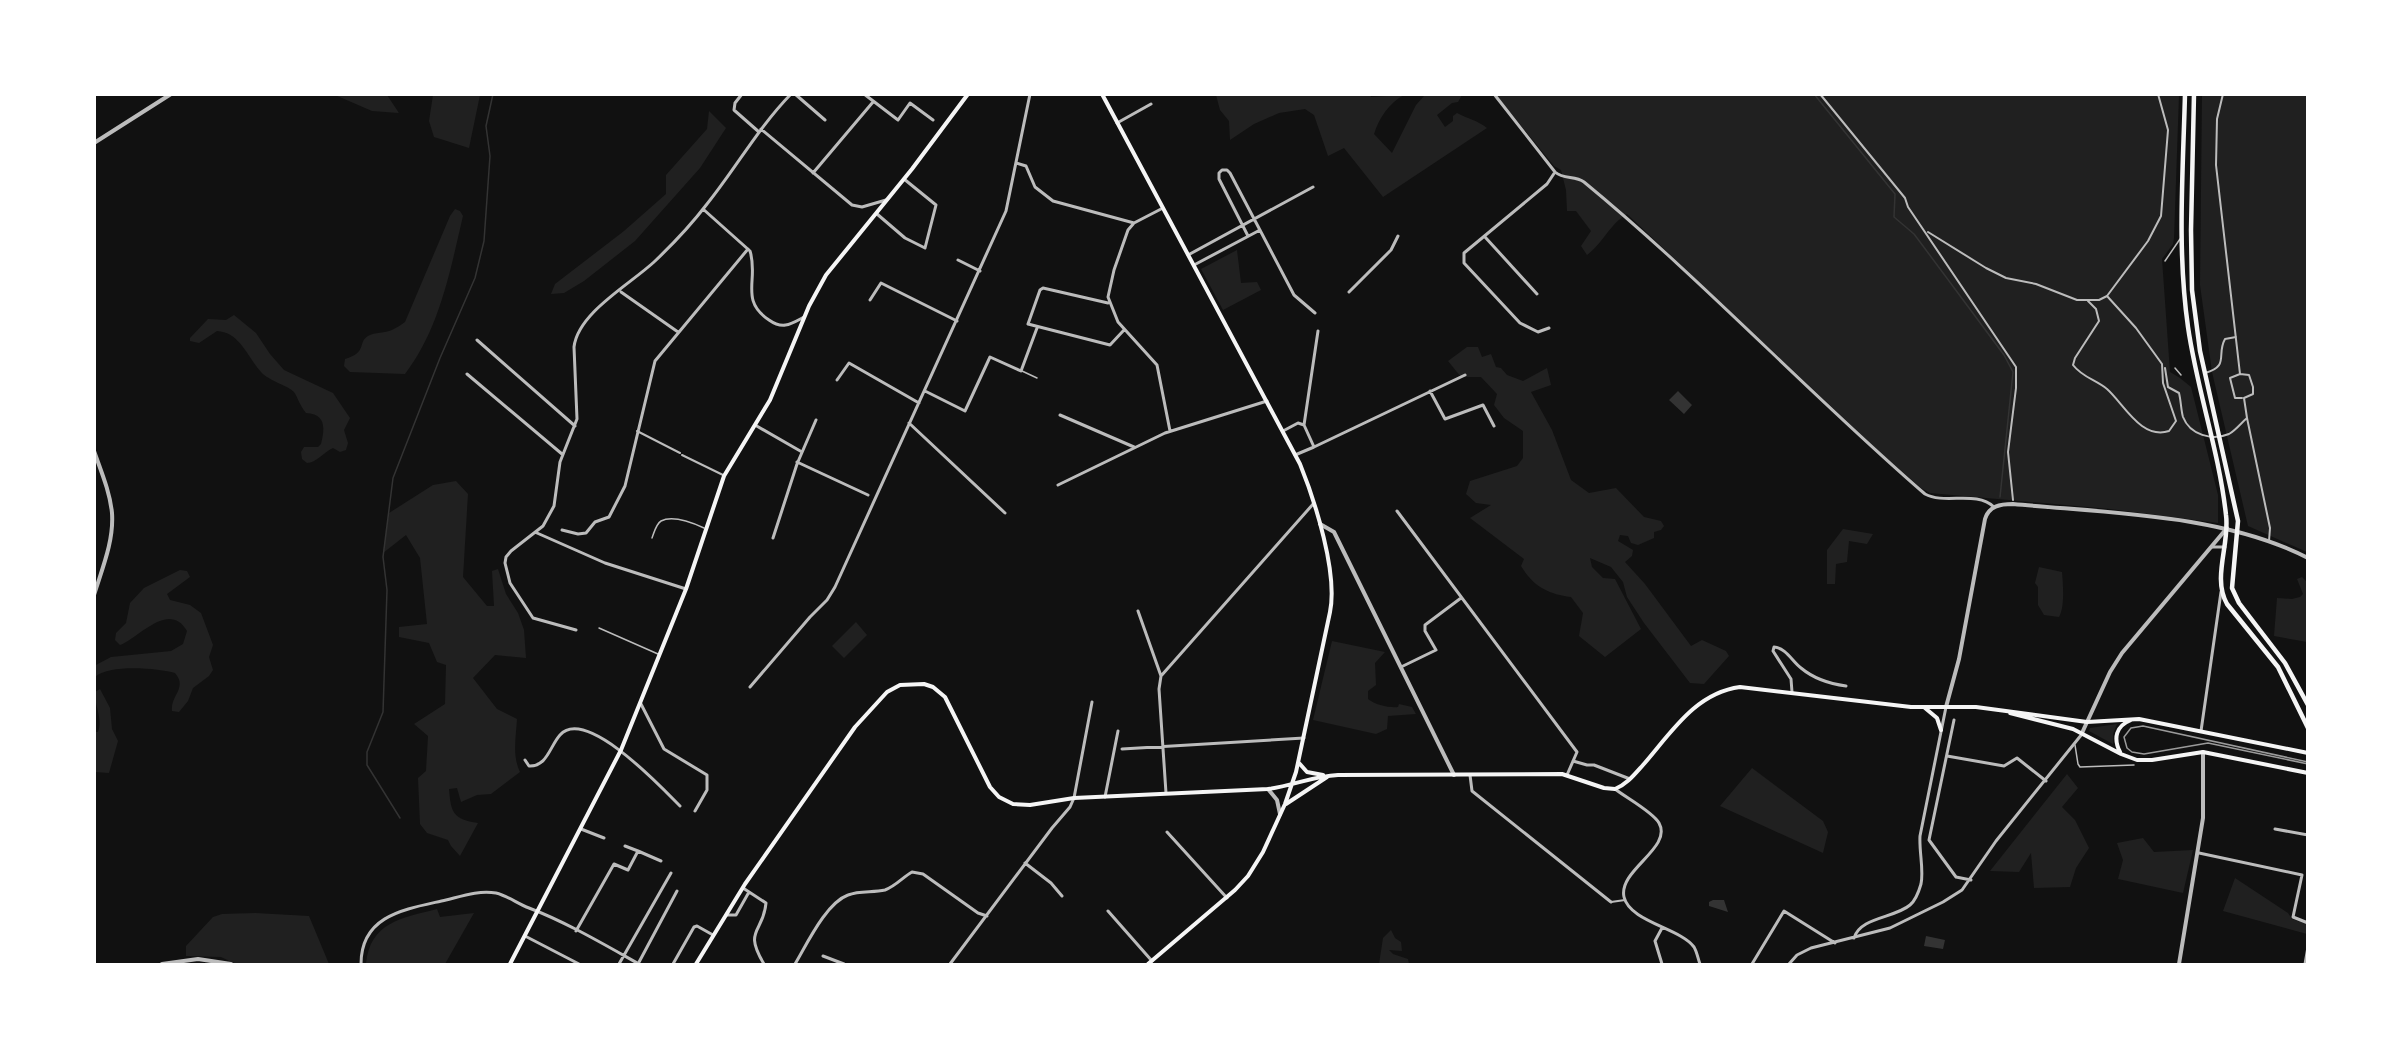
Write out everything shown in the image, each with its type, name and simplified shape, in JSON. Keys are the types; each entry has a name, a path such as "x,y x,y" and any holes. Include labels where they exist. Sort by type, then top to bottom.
{"main road":[{"path":"510,964 621,750 686,590 724,476 776,387 804,317 823,279 888,200 968,94"},
{"path":"1102,94 1295,455 1314,503 1331,579 1332,599 1304,738 1293,785 1285,804 1256,863 1245,880 1227,898 1148,964"},
{"path":"2185,94 2181,236 2188,327 2224,499 2227,528 2221,592 2230,607 2278,667 2307,728"},
{"path":"2194,94 2191,264 2195,314 2205,373 2235,501 2238,532 2232,588 2239,603 2278,653 2307,705"},
{"path":"696,964 742,888 855,727 887,692 903,684 929,685 945,697 995,794 1005,801 1025,805 1074,798 1268,789 1330,775 1567,775 1604,788 1615,789 1630,779 1693,708 1709,696 1740,687 1924,708 1976,707 2087,723 2135,719 2307,753"},
{"path":"1924,708 1936,717 1941,730"},
{"path":"2004,711 2082,733 2121,754 2145,760 2203,752 2307,773"},
{"path":"2121,754 2116,741 2118,730 2124,723 2135,719"},
{"path":"1299,761 1307,772 1330,775"},
{"path":"1285,804 1311,785 1330,775"}],"street":[{"path":"94,143 171,94"},
{"path":"742,94 734,104 734,110 853,205 862,207 888,200"},
{"path":"576,630 533,618 521,603 507,577 506,557 537,532 549,518 554,506 562,455 575,426 577,412 574,347 582,324 591,312 657,259 703,209 760,130 793,94 825,120"},
{"path":"864,94 898,120 910,103 933,120"},
{"path":"750,687 832,593 1006,211 1030,94"},
{"path":"1494,94 1555,172 1561,176 1581,179 1924,494 1933,497 1984,501 1994,507"},
{"path":"1820,94 1905,198 1908,207 2016,367 2016,388 2008,452 2013,500"},
{"path":"1925,230 2006,278 2036,284 2077,300 2099,300 2107,296 2148,241 2162,212 2168,130 2158,94"},
{"path":"2223,94 2217,119 2216,165 2240,374"},
{"path":"813,173 873,102"},
{"path":"1117,123 1151,104"},
{"path":"1016,163 1027,167 1035,187 1053,201 1134,223"},
{"path":"1248,236 1219,179 1219,173 1222,170 1230,173 1294,295 1315,313"},
{"path":"1550,328 1546,331 1535,331 1521,324 1464,262 1464,253 1548,184 1555,172"},
{"path":"876,214 905,238 925,248 936,205 904,179"},
{"path":"1187,256 1313,187"},
{"path":"1162,208 1134,223 1126,233 1110,284 1109,303 1115,318 1124,330 1149,353 1157,365 1170,431"},
{"path":"703,209 748,249 752,261 752,301 756,309 768,320 781,326 804,317"},
{"path":"1192,266 1260,230"},
{"path":"1348,292 1391,250 1398,236"},
{"path":"1485,237 1537,294"},
{"path":"562,530 578,534 586,533 595,522 609,517 625,486 653,365 748,249"},
{"path":"958,260 980,271"},
{"path":"870,300 881,283 957,321"},
{"path":"1109,303 1042,288 1028,322 1029,326 1110,345 1124,330"},
{"path":"620,291 678,332"},
{"path":"2107,296 2136,328 2165,368 2170,371"},
{"path":"2087,301 2096,309 2099,321 2075,358 2073,365 2085,377 2104,387 2131,416 2147,429 2161,433 2169,431 2176,421 2163,383 2162,364"},
{"path":"925,392 965,411 990,357 1021,371 1037,328"},
{"path":"1314,447 1304,425 1318,331"},
{"path":"2205,373 2220,365 2225,339 2236,337"},
{"path":"477,340 575,426"},
{"path":"837,380 849,363 919,403"},
{"path":"2165,368 2168,387 2180,393 2184,418 2193,430 2202,435 2216,437 2228,434 2247,418"},
{"path":"467,374 562,455"},
{"path":"2240,374 2249,375 2253,394 2244,398 2235,398 2230,378 2240,374"},
{"path":"1295,455 1464,375"},
{"path":"1430,392 1444,418 1448,419 1483,405 1494,426"},
{"path":"2244,398 2270,528 2269,541"},
{"path":"1059,485 1170,431 1268,401"},
{"path":"1060,415 1134,447"},
{"path":"772,538 797,462 816,420"},
{"path":"909,423 1005,513"},
{"path":"1283,431 1298,423 1304,425"},
{"path":"755,425 802,452"},
{"path":"637,431 724,476"},
{"path":"94,451 111,503 112,521 110,540 94,595"},
{"path":"797,462 875,498"},
{"path":"1161,676 1314,503"},
{"path":"1854,938 1856,933 1865,926 1909,906 1918,893 1922,878 1919,853 1920,836 1946,707 1959,659 1987,512 1994,507 2013,504 2227,528 2269,541 2307,558"},
{"path":"1397,511 1577,752 1567,775"},
{"path":"1319,524 1333,531 1454,775"},
{"path":"1789,964 1802,953 1883,930 1929,910 1958,893 1971,880 1996,841 2075,744 2110,672 2122,653 2227,528"},
{"path":"537,532 612,565 686,590"},
{"path":"2209,548 2225,547"},
{"path":"2201,731 2221,592"},
{"path":"1401,667 1436,650 1425,631 1425,625 1461,598"},
{"path":"1138,611 1161,676 1159,689 1166,794"},
{"path":"1792,692 1792,680 1773,651 1774,647 1782,650 1810,674 1846,686"},
{"path":"952,964 1025,863 1071,806 1092,702"},
{"path":"641,704 664,749 707,775 707,790 695,811"},
{"path":"1954,720 1930,831 1930,841 1956,877 1971,880"},
{"path":"525,760 529,766 541,763 561,734 573,729 588,733 621,750 680,806"},
{"path":"1105,797 1118,731"},
{"path":"1122,749 1304,738"},
{"path":"2179,964 2203,818 2203,752"},
{"path":"1947,756 2004,766 2018,758 2046,781"},
{"path":"1573,761 1594,765 1630,779"},
{"path":"1470,775 1472,791 1587,884 1611,902 1625,900"},
{"path":"1268,789 1276,798 1280,814"},
{"path":"1615,789 1656,819 1660,831 1657,843 1627,880 1624,891 1625,900 1633,911 1692,945 1700,964"},
{"path":"581,829 604,838"},
{"path":"2275,830 2307,836"},
{"path":"1167,832 1227,898"},
{"path":"625,846 661,861"},
{"path":"576,931 614,864 628,870 638,851"},
{"path":"2199,853 2302,875 2294,917 2307,923"},
{"path":"1025,863 1051,883 1062,896"},
{"path":"795,964 824,916 845,896 886,890 913,872 923,874 978,913 987,916"},
{"path":"619,964 671,873"},
{"path":"742,888 766,904 753,938 764,964"},
{"path":"361,964 362,948 369,933 388,917 406,909 483,892 499,894 537,910 639,964 676,891"},
{"path":"726,915 736,915 749,892"},
{"path":"1108,911 1152,961"},
{"path":"1752,964 1784,911 1835,943"},
{"path":"674,964 694,926 713,935"},
{"path":"1662,928 1655,941 1662,964"},
{"path":"525,936 579,964"},
{"path":"2305,964 2307,947"},
{"path":"823,956 844,964"},
{"path":"162,964 198,959 231,964"}],"lane":[{"path":"2165,261 2181,236"},
{"path":"2175,368 2181,375"},
{"path":"1021,371 1037,378"},
{"path":"652,538 662,520 687,521 708,529"},
{"path":"599,628 660,655"},
{"path":"2075,744 2080,766 2134,765"}],"shaded area":[{"path":"1429,94 1462,95 1458,102 1452,103 1437,115 1445,127 1453,121 1453,116 1457,113 1487,128 1383,197 1344,148 1328,156 1314,115 1305,109 1279,113 1254,124 1230,140 1229,121 1220,110 1216,95 1370,95 1371,97 1404,95 1385,112 1374,134 1392,153 1416,105"},
{"path":"335,95 387,95 399,113 372,111"},
{"path":"433,95 480,95 469,148 434,137 429,121"},
{"path":"1496,95 2179,95 2174,238 2173,244 2162,259 2170,372 2191,387 2218,495 2218,523 2110,509 1930,493 1921,488 1884,456 1627,214 1615,223 1587,255 1581,246 1591,231 1576,211 1567,211 1566,190 1561,170 1554,166"},
{"path":"2202,95 2307,95 2307,552 2248,526 2212,372 2200,285"},
{"path":"709,111 726,128 700,168 635,241 584,281 564,293 551,294 555,284 624,231 666,194 666,175 707,129"},
{"path":"455,209 463,216 448,278 435,318 417,356 405,374 350,372 344,366 345,359 357,353 368,336 392,330 405,322"},
{"path":"1237,250 1241,283 1257,282 1261,290 1223,310 1201,269"},
{"path":"234,315 256,333 284,370 333,393 350,418 344,430 348,443 346,450 340,452 333,448 307,463 302,459 301,452 304,447 318,447 321,444 323,427 321,419 306,413 294,392 261,372 232,336 217,331 199,343 190,341 190,338 208,319 226,320"},
{"path":"1467,347 1478,347 1482,357 1491,354 1496,367 1501,368 1507,375 1523,381 1547,368 1551,385 1531,392 1552,430 1571,480 1589,493 1616,488 1644,517 1661,521 1664,526 1661,530 1654,532 1654,538 1638,545 1631,543 1628,536 1620,535 1618,541 1633,550 1632,556 1625,562 1645,584 1691,646 1702,640 1726,651 1729,656 1704,684 1690,683 1644,623 1627,597 1623,582 1611,567 1590,558 1592,567 1603,578 1615,579 1641,629 1605,657 1579,636 1583,613 1571,597 1555,594 1536,584 1521,566 1524,559 1470,518 1491,505 1476,503 1466,494 1470,481 1517,466 1523,458 1523,431 1504,418 1494,405 1497,394 1481,377 1461,377 1448,361"},
{"path":"1678,391 1692,405 1684,414 1669,400"},
{"path":"456,481 468,494 463,577 487,606 494,606 492,571 498,569 506,594 518,613 524,630 526,658 495,655 473,678 497,709 517,719 515,753 520,772 491,794 477,795 461,802 457,788 449,789 455,814 478,823 460,856 448,840 427,833 420,824 418,778 426,771 428,736 414,724 445,704 446,665 437,662 429,643 399,637 399,627 427,624 420,558 406,535 383,553 389,513 433,485"},
{"path":"1843,529 1873,534 1867,544 1849,541 1847,562 1836,564 1835,584 1827,584 1827,550"},
{"path":"2039,567 2062,572 2063,602 2059,617 2044,615 2038,605 2038,587 2035,583"},
{"path":"180,570 187,571 190,577 167,594 170,600 190,605 201,613 213,645 209,657 213,670 193,688 188,701 179,712 172,711 180,683 175,673 146,669 122,669 111,670 95,677 94,666 111,657 171,651 183,644 187,631 180,622 172,619 154,624 120,645 115,640 116,633 126,623 130,603 144,588"},
{"path":"2302,577 2307,582 2307,642 2274,636 2277,598 2300,597 2303,594 2297,579"},
{"path":"856,622 867,635 844,658 832,646"},
{"path":"1332,641 1385,652 1375,663 1376,685 1368,691 1368,699 1387,706 1398,707 1399,704 1412,707 1416,714 1388,716 1387,729 1376,734 1313,720"},
{"path":"100,689 110,708 112,729 118,741 109,773 95,772 95,732 98,732 100,722 95,692"},
{"path":"2117,724 2113,734 2113,744 2089,731 2090,728"},
{"path":"1752,768 1823,821 1828,832 1823,853 1720,806"},
{"path":"2067,774 2078,788 2062,807 2075,820 2089,848 2076,868 2070,887 2034,888 2031,853 2019,872 1990,871"},
{"path":"2143,838 2154,852 2193,850 2183,893 2118,879 2123,860 2117,843"},
{"path":"2235,878 2288,913 2292,919 2307,924 2307,934 2223,911"},
{"path":"1724,900 1728,912 1709,906 1709,902"},
{"path":"437,909 440,917 474,913 445,964 366,964 374,939 390,924 412,915"},
{"path":"222,914 309,916 329,964 236,964 221,957 186,956 186,946 213,917"},
{"path":"1391,930 1395,938 1401,942 1402,951 1389,950 1393,954 1408,959 1409,964 1379,964 1383,938"},
{"path":"1926,936 1945,940 1943,949 1924,946"}],"waterway":[{"path":"400,818 367,765 367,752 383,712 387,590 383,557 393,478 440,358 475,278 484,241 490,156 486,126 493,94"},
{"path":"1814,94 1895,194 1894,217 1914,234 2004,355 2013,372 2000,497"}],"tram line":[{"path":"2308,762 2143,726 2131,728 2124,737 2127,748 2132,752 2144,754 2208,743 2308,764"}]}
